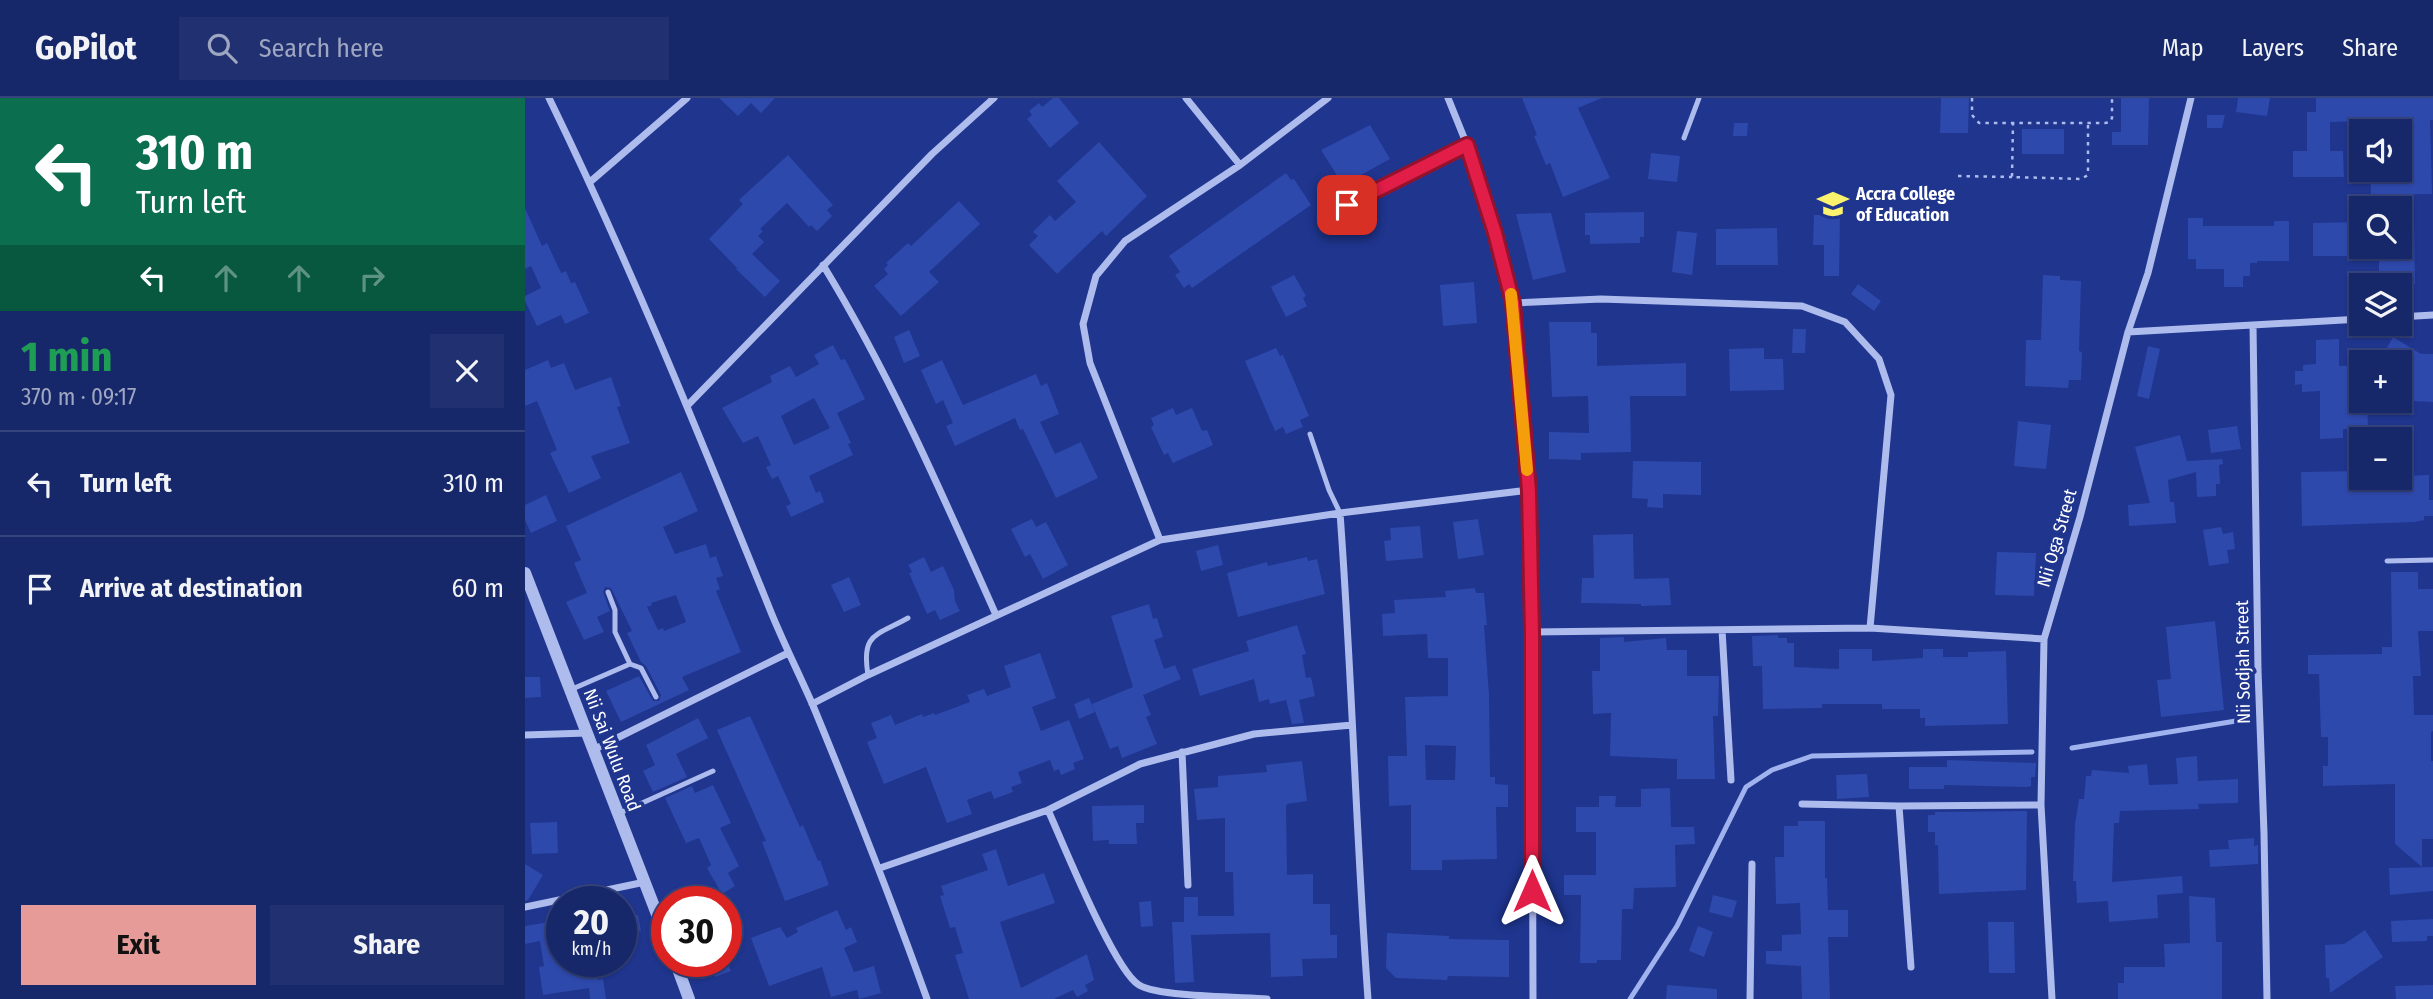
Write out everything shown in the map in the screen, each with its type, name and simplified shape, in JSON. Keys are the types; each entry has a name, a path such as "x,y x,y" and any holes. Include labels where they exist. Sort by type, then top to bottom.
{"street":[{"path":"549,98 590,181 687,406 880,868 927,999"},
{"path":"590,181 687,98"},
{"path":"687,406 932,154 994,98"},
{"path":"1186,98 1240,164"},
{"path":"1160,540 1090,363 1083,324 1096,276 1125,241 1240,164 1328,98"},
{"path":"1448,98 1467,145 1495,233 1513,303 1529,491 1533,999"},
{"name":"Nii Oga Street","path":"2052,999 2041,805 2044,639 2080,517 2128,332 2148,273 2192,98"},
{"path":"823,265 846,302 920,444 996,615"},
{"path":"1513,303 1601,299 1802,306 1845,322 1879,359 1891,395 1870,628"},
{"path":"2412,316 2433,315"},
{"path":"2128,332 2349,320"},
{"name":"Nii Sodjah Street","path":"2253,325 2258,670 2267,999"},
{"path":"812,704 868,675 1160,540 1340,513 1529,491"},
{"path":"1340,513 1368,999"},
{"name":"Nii Sai Wulu Road","path":"525,573 651,898"},
{"path":"1532,632 1870,628 2044,639"},
{"path":"1721,630 1731,780"},
{"path":"593,750 788,653"},
{"path":"880,868 1048,810 1140,764 1254,734 1352,725"},
{"path":"525,735 587,733"},
{"path":"1182,752 1188,885"},
{"path":"1803,804 2041,805"},
{"path":"1899,806 1912,967"},
{"path":"1048,810 1119,964 1139,985 1165,992 1267,999"},
{"path":"1750,999 1752,864"},
{"path":"525,907 645,882"},
{"path":"680,977 689,999"}],"lane":[{"path":"1684,138 1699,98"},
{"path":"1323,217 1467,145"},
{"path":"1310,434 1329,490 1340,513"},
{"path":"2387,561 2433,560"},
{"path":"608,592 615,610 615,632 630,664"},
{"path":"868,675 866,647 872,639 908,618"},
{"path":"570,690 630,664 641,668 656,698"},
{"path":"618,814 713,771"}],"path":[{"path":"1972,98 1972,115 1979,123 2110,122 2112,98"},
{"path":"2012,177 2013,122"},
{"path":"1958,176 2086,178 2088,123"}],"building":[{"path":"719,98 775,98 761,113 751,103 738,116"},
{"path":"1053,98 1059,98 1079,123 1050,148 1027,119 1032,115 1029,111 1039,103 1042,107"},
{"path":"1522,98 1602,98 1578,108 1610,178 1563,197 1550,163 1546,165"},
{"path":"1941,98 1969,98 1968,133 1940,133"},
{"path":"2121,98 2149,98 2148,145 2112,145 2112,132 2121,132"},
{"path":"2238,98 2270,98 2267,116 2236,112"},
{"path":"2316,98 2433,98 2433,120 2430,120 2432,194 2371,195 2370,182 2412,182 2412,119 2349,119 2349,121 2330,122 2330,151 2343,151 2344,177 2293,177 2293,151 2307,151 2307,112 2316,112"},
{"path":"2207,115 2225,115 2222,128 2207,128"},
{"path":"1734,123 1748,123 1747,136 1733,136"},
{"path":"1370,125 1390,159 1343,185 1321,150"},
{"path":"2022,129 2064,129 2064,154 2022,154"},
{"path":"1099,142 1147,196 1106,236 1102,231 1057,274 1029,245 1038,236 1033,232 1050,215 1055,221 1076,202 1057,181"},
{"path":"1651,153 1680,156 1677,182 1648,179"},
{"path":"788,155 833,205 827,210 832,216 817,231 811,225 809,227 787,203 760,229 763,231 758,236 764,242 752,254 780,281 765,297 709,239 743,204 739,200"},
{"path":"1286,173 1291,180 1294,179 1311,205 1192,288 1189,284 1184,288 1175,275 1180,272 1169,256"},
{"path":"959,201 980,224 929,272 939,282 901,316 874,286 888,274 884,269 888,265 886,263 908,243 911,246"},
{"path":"525,208 542,246 547,243 561,273 566,271 571,283 575,282 589,313 565,324 561,315 537,326 525,301 525,296 541,288 531,266 525,269"},
{"path":"1644,212 1644,237 1640,237 1640,243 1590,244 1590,235 1585,235 1585,213"},
{"path":"1551,213 1566,272 1533,280 1516,214"},
{"path":"1814,215 1840,215 1839,276 1824,276 1824,245 1813,245"},
{"path":"2188,218 2203,218 2203,226 2274,226 2274,221 2289,221 2289,261 2250,263 2250,276 2243,276 2243,287 2224,287 2224,269 2196,269 2196,259 2188,259"},
{"path":"2349,222 2349,256 2313,256 2313,223"},
{"path":"2414,225 2415,284 2412,284 2412,273 2379,273 2379,259 2412,259"},
{"path":"1777,228 1778,265 1716,265 1716,229"},
{"path":"1677,231 1697,233 1692,275 1672,272"},
{"path":"1294,275 1306,296 1303,298 1307,306 1286,317 1271,287"},
{"path":"2043,275 2060,276 2060,280 2081,281 2081,380 2069,380 2068,388 2025,386 2026,340 2041,340"},
{"path":"1474,282 1477,323 1443,326 1440,285"},
{"path":"1858,284 1881,301 1874,311 1851,294"},
{"path":"1549,322 1591,322 1591,333 1597,333 1597,366 1686,363 1686,396 1630,396 1631,452 1581,453 1581,460 1549,459 1549,432 1589,433 1588,396 1552,397"},
{"path":"1793,329 1806,329 1805,353 1792,353"},
{"path":"909,330 920,356 904,363 894,337"},
{"path":"2393,337 2421,354 2433,354 2433,402 2412,401 2412,350 2386,350"},
{"path":"2339,339 2339,366 2349,366 2349,413 2367,413 2368,427 2343,429 2343,438 2320,439 2320,391 2302,392 2302,384 2295,385 2295,371 2303,371 2303,365 2316,364 2316,340"},
{"path":"833,345 841,360 845,359 865,399 837,413 851,443 848,444 853,455 809,476 816,493 820,491 824,502 791,517 786,506 791,504 778,476 772,479 766,467 771,465 758,436 743,443 722,408 772,382 770,376 790,366 796,377 819,364 814,355","holes":["814,398 830,428 794,445 781,416"]},
{"path":"2148,346 2160,349 2149,399 2137,396"},
{"path":"1276,348 1280,356 1283,355 1309,416 1300,420 1303,427 1286,434 1283,427 1275,431 1245,361"},
{"path":"1764,348 1764,359 1783,359 1784,390 1730,391 1729,349"},
{"path":"548,360 551,368 564,363 575,390 611,377 621,406 617,407 630,443 591,456 601,478 569,493 550,453 557,450 537,401 525,406 525,370"},
{"path":"942,360 963,405 1036,374 1041,386 1047,383 1059,414 1040,422 1055,454 1081,442 1098,478 1056,498 1023,429 1020,430 1015,418 955,446 946,426 953,423 943,400 936,404 921,370"},
{"path":"1173,408 1176,415 1192,408 1202,431 1207,430 1213,445 1173,463 1168,453 1164,455 1151,427 1154,425 1151,418"},
{"path":"2018,421 2051,425 2046,469 2014,466"},
{"path":"2237,426 2241,449 2211,453 2208,430"},
{"path":"2180,435 2187,461 2222,459 2216,496 2197,497 2196,472 2168,480 2176,523 2129,526 2128,505 2150,503 2135,447"},
{"path":"1633,461 1701,462 1701,495 1663,494 1663,508 1647,507 1648,499 1632,498"},
{"path":"2349,471 2349,490 2412,490 2412,476 2429,475 2429,500 2433,500 2433,516 2424,516 2424,520 2415,522 2302,526 2301,472"},
{"path":"681,472 698,511 663,527 675,554 706,544 710,558 716,556 723,576 716,578 720,589 716,591 741,652 682,677 689,690 621,722 606,691 639,676 653,701 659,701 661,695 627,633 632,631 611,588 605,587 603,592 610,611 597,617 604,632 584,640 566,602 587,593 574,563 581,560 566,526","holes":["676,595 686,622 664,631 663,628 658,630 647,607 652,605 651,603"]},
{"path":"546,495 557,521 531,533 525,520 525,505"},
{"path":"1032,519 1036,527 1046,522 1068,565 1043,579 1030,554 1025,557 1011,529"},
{"path":"1478,519 1484,555 1458,559 1453,522"},
{"path":"1420,526 1423,558 1386,561 1384,541 1391,540 1390,528"},
{"path":"2221,527 2223,534 2233,532 2235,549 2227,550 2229,563 2209,566 2203,530"},
{"path":"1633,534 1634,579 1669,578 1671,605 1581,603 1582,578 1594,578 1593,535"},
{"path":"1218,545 1223,565 1201,571 1196,551"},
{"path":"1997,552 2036,553 2034,596 1995,595"},
{"path":"924,557 931,572 943,566 960,611 940,620 935,610 927,614 909,573 912,572 908,565"},
{"path":"1307,557 1308,561 1317,559 1325,594 1238,617 1227,573 1267,562 1268,566"},
{"path":"2391,572 2418,572 2418,589 2433,589 2433,631 2418,631 2421,676 2413,676 2414,715 2433,715 2433,839 2422,839 2422,867 2395,844 2395,784 2323,786 2323,766 2328,766 2328,737 2321,737 2319,674 2308,674 2308,655 2382,654 2382,647 2392,647"},
{"path":"849,577 861,605 844,612 831,585"},
{"path":"1475,588 1476,593 1484,593 1490,777 1495,777 1495,784 1508,785 1508,807 1496,807 1497,859 1442,860 1442,870 1411,870 1411,805 1389,806 1388,756 1407,756 1405,697 1448,696 1448,658 1428,658 1427,634 1383,636 1382,614 1395,613 1394,600 1446,597 1445,591","holes":["1425,745 1456,746 1455,780 1426,780"]},
{"path":"1149,604 1153,619 1157,618 1163,637 1154,640 1164,669 1175,665 1181,679 1143,695 1151,715 1146,717 1157,744 1122,758 1118,746 1110,749 1092,704 1133,687 1111,616"},
{"path":"2215,621 2224,710 2161,717 2157,680 2171,679 2166,627"},
{"path":"1297,625 1306,654 1302,655 1306,678 1311,677 1315,696 1299,700 1304,723 1292,724 1286,700 1270,704 1269,699 1259,702 1254,679 1200,696 1192,669 1249,651 1246,641"},
{"path":"1778,635 1778,638 1787,638 1787,643 1794,643 1794,667 1839,669 1839,649 1872,649 1872,661 1923,658 1923,649 1943,649 1943,657 1968,657 1968,652 2006,651 2008,724 1925,726 1925,718 1920,718 1920,709 1882,709 1882,704 1822,704 1822,708 1763,709 1762,666 1753,666 1752,636"},
{"path":"1624,637 1624,642 1666,638 1667,650 1687,650 1687,676 1719,676 1718,716 1713,716 1715,779 1677,779 1677,759 1610,756 1611,713 1593,714 1592,671 1600,671 1600,638"},
{"path":"1040,653 1056,698 1032,707 1041,731 1069,720 1084,759 1073,763 1075,769 1061,775 1059,769 1054,771 1050,760 1018,772 1022,783 1011,787 1013,792 994,799 991,791 967,800 972,814 947,823 926,767 884,784 867,742 877,738 871,723 891,715 895,725 922,714 923,717 934,713 935,715 970,702 967,695 984,689 987,696 1011,687 1004,666"},
{"path":"525,677 540,677 541,697 525,698"},
{"path":"1089,698 1095,712 1079,719 1074,704"},
{"path":"750,716 800,827 803,825 818,861 820,860 829,885 785,901 762,842 766,841 717,730"},
{"path":"698,718 708,738 676,754 687,777 653,792 643,771 655,765 646,745"},
{"path":"2197,756 2198,781 2238,779 2238,803 2198,804 2199,809 2120,811 2119,823 2114,823 2112,882 2182,876 2183,893 2157,895 2158,918 2109,922 2108,901 2077,903 2076,881 2073,881 2075,824 2079,799 2084,799 2086,776 2091,776 2092,770 2129,773 2128,766 2147,764 2149,785 2178,784 2176,758"},
{"path":"1947,760 2036,763 2035,777 2031,777 2031,786 2027,787 1944,785 1944,789 1909,789 1909,767 1947,767"},
{"path":"1302,761 1307,801 1287,804 1286,807 1287,875 1313,874 1313,904 1330,904 1330,935 1337,935 1337,958 1302,959 1303,976 1271,977 1270,933 1191,935 1194,982 1175,983 1172,922 1184,922 1184,897 1198,897 1198,916 1234,916 1233,872 1225,872 1225,818 1197,820 1194,789 1218,787 1218,776 1267,772 1266,765"},
{"path":"1867,774 1869,797 1837,799 1836,775"},
{"path":"713,785 731,823 720,828 739,866 728,873 735,886 717,886 707,868 711,865 699,838 686,843 665,798 692,786 695,793"},
{"path":"1670,788 1671,827 1694,827 1695,844 1675,845 1676,887 1634,888 1633,909 1622,909 1621,960 1580,963 1581,895 1564,895 1564,875 1596,875 1596,832 1576,832 1576,807 1599,807 1599,796 1616,796 1615,807 1641,807 1641,789"},
{"path":"1144,805 1144,823 1136,823 1137,844 1093,841 1092,806"},
{"path":"2027,811 2026,890 1939,894 1938,845 1935,845 1935,832 1928,832 1928,815 1935,815 1935,812"},
{"path":"1798,821 1825,821 1828,910 1848,910 1848,937 1828,937 1830,999 1802,999 1801,966 1766,964 1766,951 1782,951 1782,935 1801,934 1800,903 1776,904 1775,857 1784,857 1784,826 1798,826"},
{"path":"557,822 558,853 532,854 530,823"},
{"path":"2254,838 2254,846 2258,845 2258,864 2210,867 2209,850 2229,849 2228,840"},
{"path":"996,849 1008,886 1044,873 1055,903 1000,922 1021,988 1087,954 1094,980 1085,985 1088,991 1077,997 1073,990 1054,999 969,999 955,955 963,953 955,927 950,928 940,896 944,895 941,886 988,870 982,854"},
{"path":"525,864 543,875 525,901"},
{"path":"2433,867 2433,891 2390,895 2389,868"},
{"path":"1713,895 1737,901 1732,918 1709,912"},
{"path":"2189,896 2215,898 2216,942 2222,942 2222,999 2118,999 2118,983 2124,983 2124,967 2165,967 2164,944 2190,943"},
{"path":"1151,901 1153,926 1141,927 1139,902"},
{"path":"837,910 846,930 851,927 857,942 844,948 854,972 874,966 881,993 859,999 857,990 831,997 822,967 769,986 751,938 780,927 787,938 798,932 796,928"},
{"path":"637,915 641,931 637,932"},
{"path":"2433,919 2433,936 2427,936 2427,941 2392,942 2391,921"},
{"path":"1988,922 2014,922 2015,973 1989,973"},
{"path":"546,923 546,977 603,979 606,999 590,999 589,988 543,995 539,967 544,966 540,941 525,944 525,926"},
{"path":"1698,926 1713,932 1704,957 1689,951"},
{"path":"2365,930 2383,957 2330,993 2329,978 2326,978 2325,945 2344,944"},
{"path":"1387,933 1449,936 1449,939 1509,940 1509,977 1448,976 1447,980 1396,978 1386,968"},
{"path":"1667,985 1717,989 1717,999 1666,999"},
{"path":"2433,985 2433,999 2396,999 2395,986"}],"waterway":[{"path":"2072,748 2248,719"},
{"path":"1630,999 1677,926 1746,787 1772,770 1812,756 2032,752"}],"slow traffic":[{"path":"1511,294 1527,470"}],"place":[{"name":"Accra College of Education","path":"1833,204"}],"route":[{"path":"1347,205 1467,145 1495,233 1513,303 1529,491 1532,891"}]}
